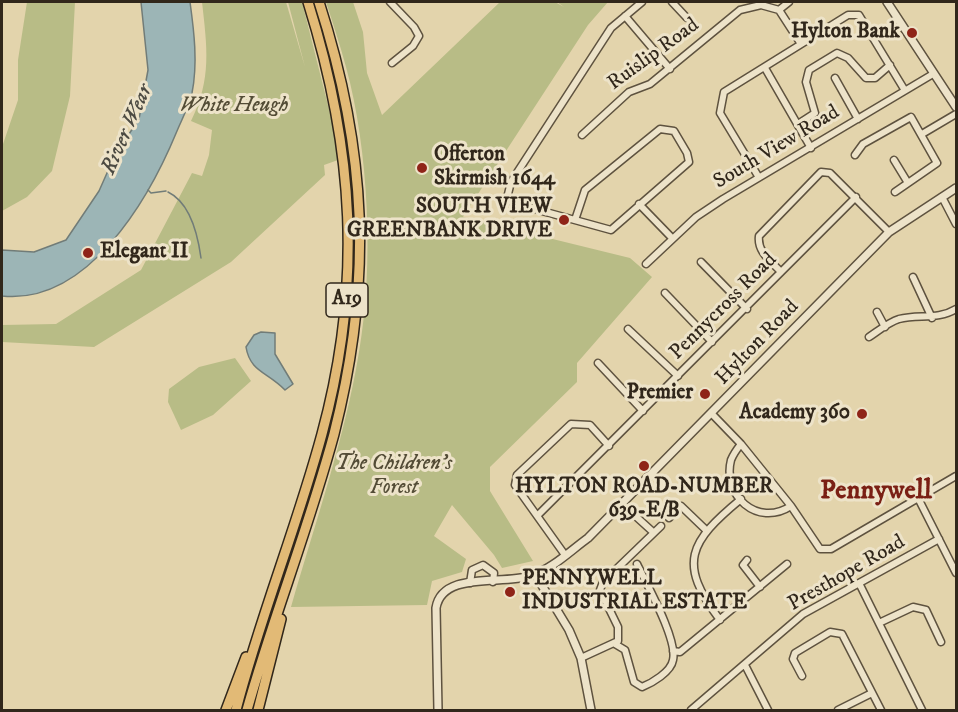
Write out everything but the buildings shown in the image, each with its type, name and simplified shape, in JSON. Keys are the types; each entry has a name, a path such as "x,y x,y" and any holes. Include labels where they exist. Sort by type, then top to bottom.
{"highway":[{"name":"A19","path":"236,711 323,432 338,360 348,280 350,240 344,148 334,94 308,2"},
{"name":"A19","path":"247,711 339,412 354,331 360,268 360,209 351,122 336,54 319,2"},
{"path":"258,711 296,556"},
{"path":"226,711 271,593"}],"street":[{"path":"390,2 414,27 419,36 413,46 392,63"},
{"path":"575,220 585,190 660,129 674,131 687,153 688,162 611,230 513,203 507,198 506,192 611,28 642,2"},
{"path":"672,2 687,18"},
{"path":"789,2 779,10 801,44"},
{"path":"887,2 957,107"},
{"name":"Ruislip Road","path":"582,135 629,92 650,84 740,10 761,5 779,10"},
{"path":"758,176 720,113 724,92 848,15 859,15 904,89"},
{"path":"626,16 670,69"},
{"path":"798,124 815,113 806,82 809,70 837,52 848,58 866,78 875,78 890,65"},
{"path":"765,68 812,148"},
{"name":"South View Road","path":"646,264 696,217 758,176 812,148 904,89 933,74"},
{"path":"835,78 858,119"},
{"path":"922,134 957,114"},
{"path":"855,155 863,144 911,117 937,163 895,192"},
{"path":"894,160 908,183"},
{"path":"781,272 762,252 758,244 759,236 821,172 830,173 889,232"},
{"name":"Hylton Road","path":"535,574 588,538 889,232 957,188"},
{"name":"Pennycross Road","path":"538,515 747,309 856,197"},
{"path":"942,197 957,224"},
{"path":"639,204 672,238"},
{"path":"701,261 747,309"},
{"path":"913,277 932,318"},
{"path":"665,293 712,342"},
{"path":"869,337 898,319 932,318 957,309"},
{"path":"877,312 885,327"},
{"path":"628,329 678,376"},
{"path":"598,363 643,411"},
{"path":"712,414 741,444 791,506 820,549 831,549 957,476"},
{"path":"565,555 515,485 518,475 572,424 590,425 609,446"},
{"path":"741,444 731,458 730,471 732,485 741,499 751,511 765,514 779,513 791,506"},
{"path":"918,498 957,573"},
{"path":"720,620 700,594 694,574 696,553 706,530 741,499"},
{"path":"669,518 681,506 706,530"},
{"path":"631,512 653,532"},
{"path":"581,658 618,641 618,627 600,591 603,582 661,526"},
{"name":"Presthope Road","path":"691,711 803,614 939,539"},
{"path":"747,560 743,566 760,587"},
{"path":"615,644 625,650 634,682 642,687 669,669 674,660 661,612 637,564"},
{"path":"673,651 680,652 787,564"},
{"path":"470,583 471,570 483,565 494,573 493,582"},
{"path":"438,711 437,601 452,585 493,582 535,574 569,630 581,658 591,711"},
{"path":"859,583 922,711"},
{"path":"879,623 913,607 926,610 941,642"},
{"path":"802,676 793,659 795,653 830,632 842,634 881,711"},
{"path":"745,665 768,711"},
{"path":"838,711 872,693"}],"green space":[{"path":"27,2 75,2 70,96 52,171 27,197 2,211 2,147 18,100 18,60"},
{"name":"White Heugh","path":"202,2 286,2 305,67 288,2 302,2 335,133 338,160 324,165 325,175 231,262 94,347 2,342 2,325 56,324 141,270 192,173 202,176 209,155 212,130 191,121 198,106 205,77 206,48"},
{"name":"The Children's Forest","path":"326,2 353,2 363,32 367,73 382,115 500,2 555,2 564,7 557,2 608,2 588,25 463,217 630,258 652,277 577,363 577,382 490,467 490,491 533,561 502,568 494,555 452,505 434,536 466,559 462,572 432,581 427,605 291,607 346,416 359,352 367,283 367,209 360,135 346,67"},
{"path":"235,358 251,381 213,415 181,430 168,402 169,389 199,367"}],"water":[{"path":"141,2 190,2 194,36 194,82 187,108 165,158 132,215 88,266 62,284 33,294 2,296 2,250 34,252 66,240 99,191 115,155 139,119 148,70"},
{"path":"261,332 275,333 275,354 293,384 285,390 256,367 248,355 246,347 254,335"}],"waterway":[{"path":"148,190 151,193 166,191"},
{"path":"168,192 176,197 188,212 198,240 201,258"}],"place":[{"name":"Hylton Bank","path":"912,33"},
{"name":"Offerton Skirmish 1644","path":"422,168"},
{"name":"SOUTH VIEW GREENBANK DRIVE","path":"564,220"},
{"name":"Elegant II","path":"88,253"},
{"name":"Premier","path":"705,394"},
{"name":"Academy 360","path":"862,414"},
{"name":"HYLTON ROAD-NUMBER 639-E/B","path":"644,466"},
{"name":"PENNYWELL INDUSTRIAL ESTATE","path":"510,592"}],"district":[{"name":"Pennywell","path":"876,492"}],"water label":[{"name":"River Wear","path":"128,130"}]}
